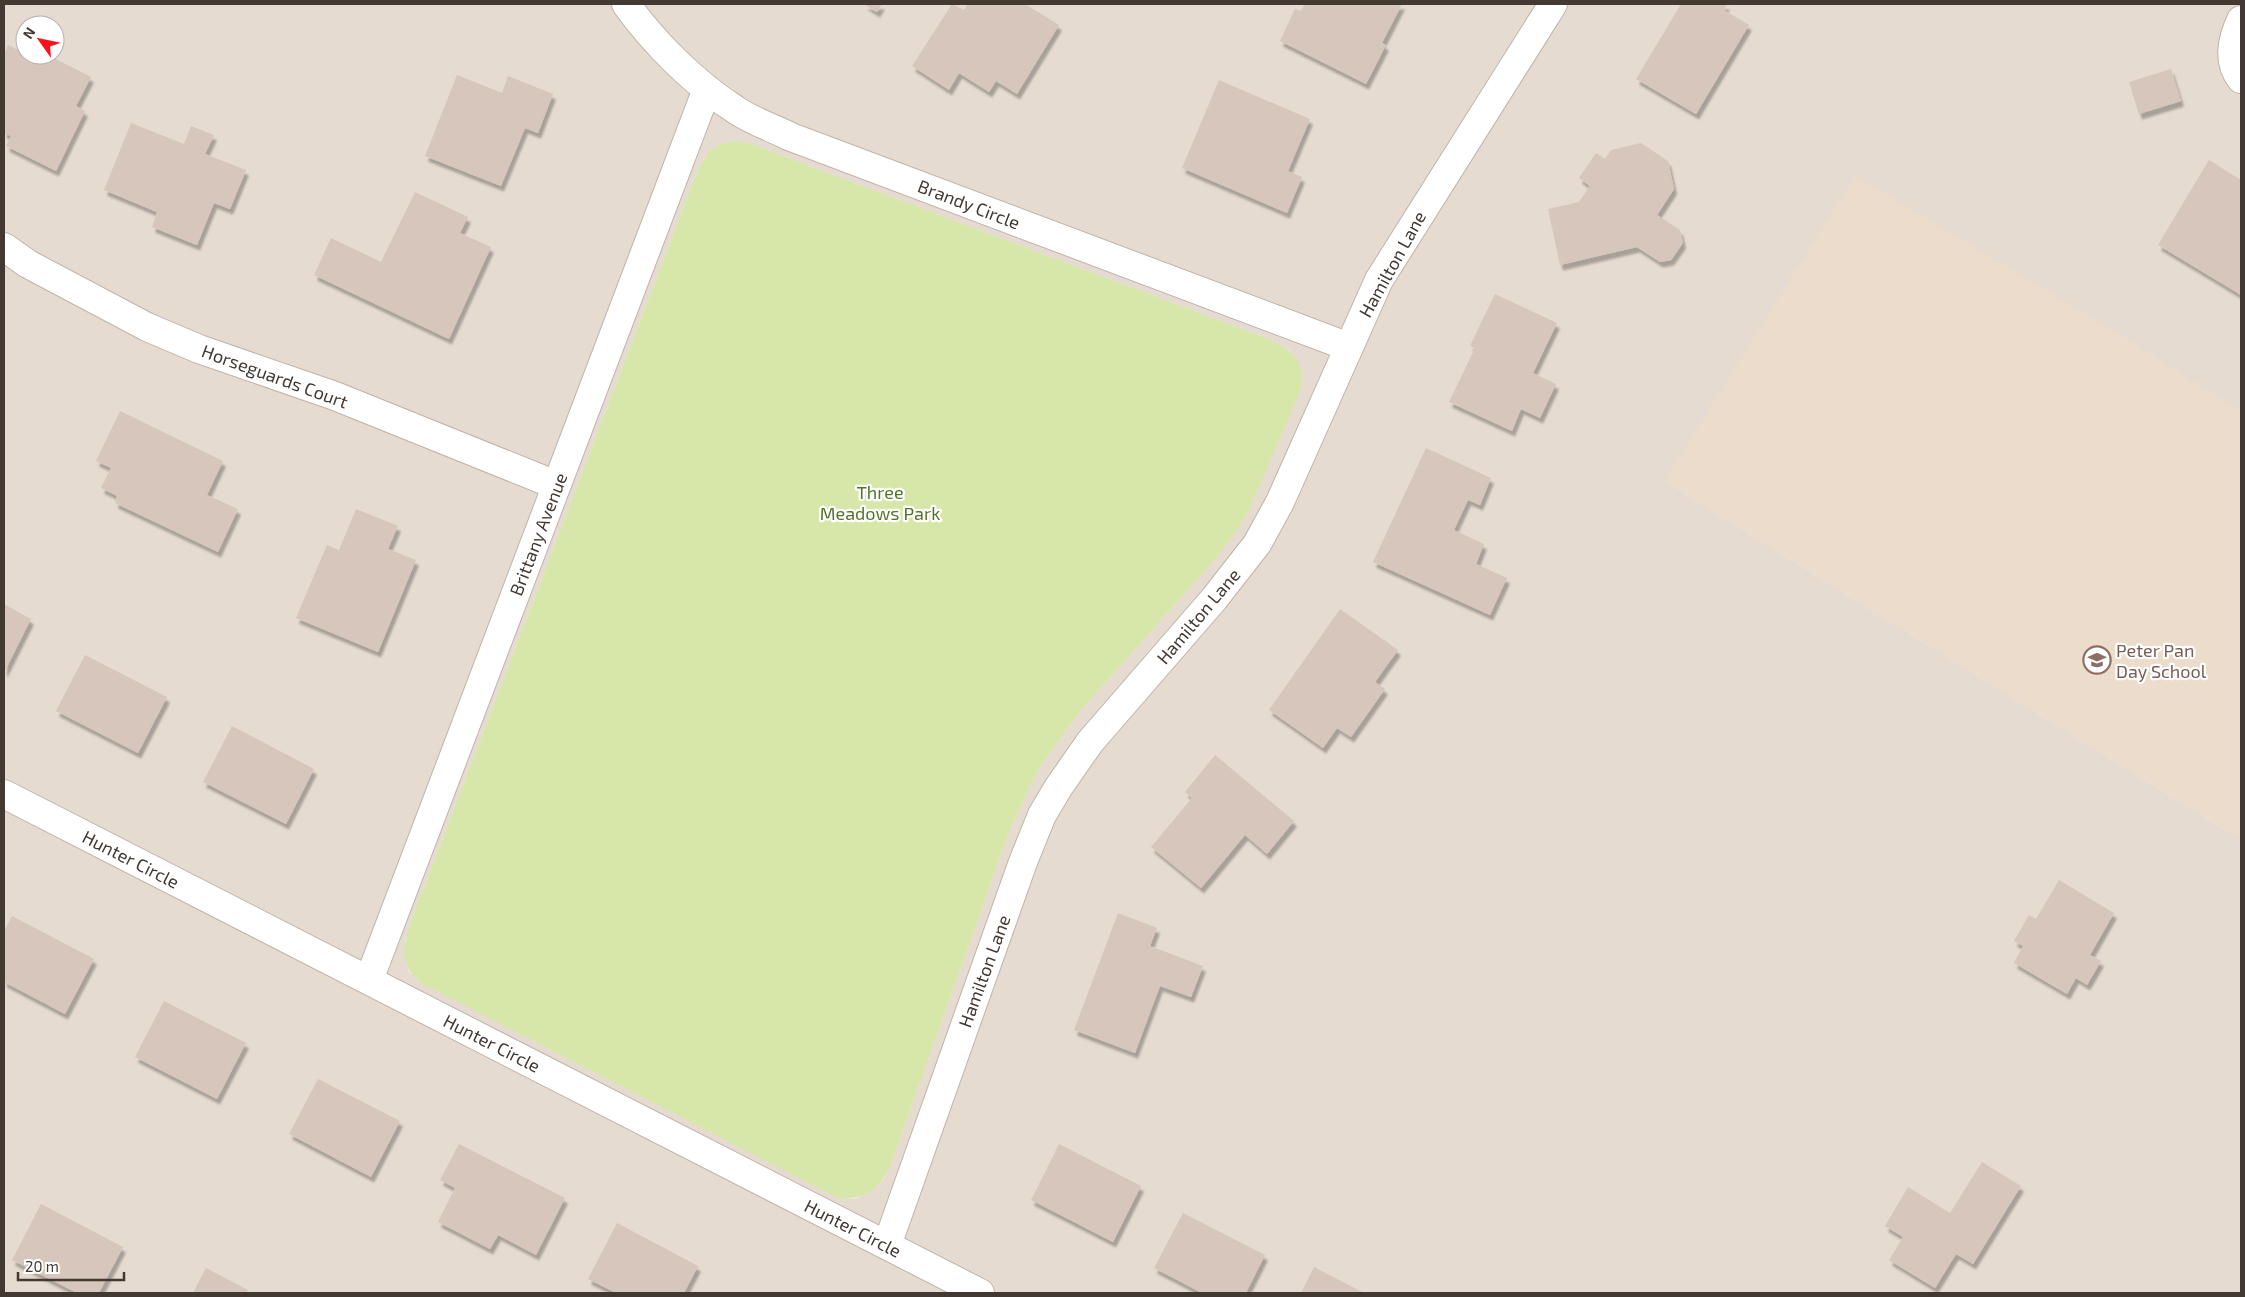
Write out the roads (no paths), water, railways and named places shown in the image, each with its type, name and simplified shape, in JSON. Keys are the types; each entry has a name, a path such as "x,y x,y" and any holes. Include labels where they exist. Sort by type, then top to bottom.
{"street":[{"name":"Brandy Circle","path":"626,4 674,59 707,89 737,111 791,137 1349,347"},
{"name":"Hamilton Lane","path":"887,1245 1019,872 1042,815 1090,742 1214,599 1257,544 1280,502 1379,280 1553,4"},
{"path":"2241,20 2234,37 2232,56 2235,71 2241,79"},
{"name":"Brittany Avenue","path":"369,980 707,89"},
{"name":"Horseguards Court","path":"4,247 28,264 147,327 199,348 335,396 556,485"},
{"name":"Hunter Circle","path":"4,794 980,1293"}],"place":[{"name":"Peter Pan Day School","path":"2097,660"}],"park label":[{"name":"Three Meadows Park","path":"880,502"}]}
